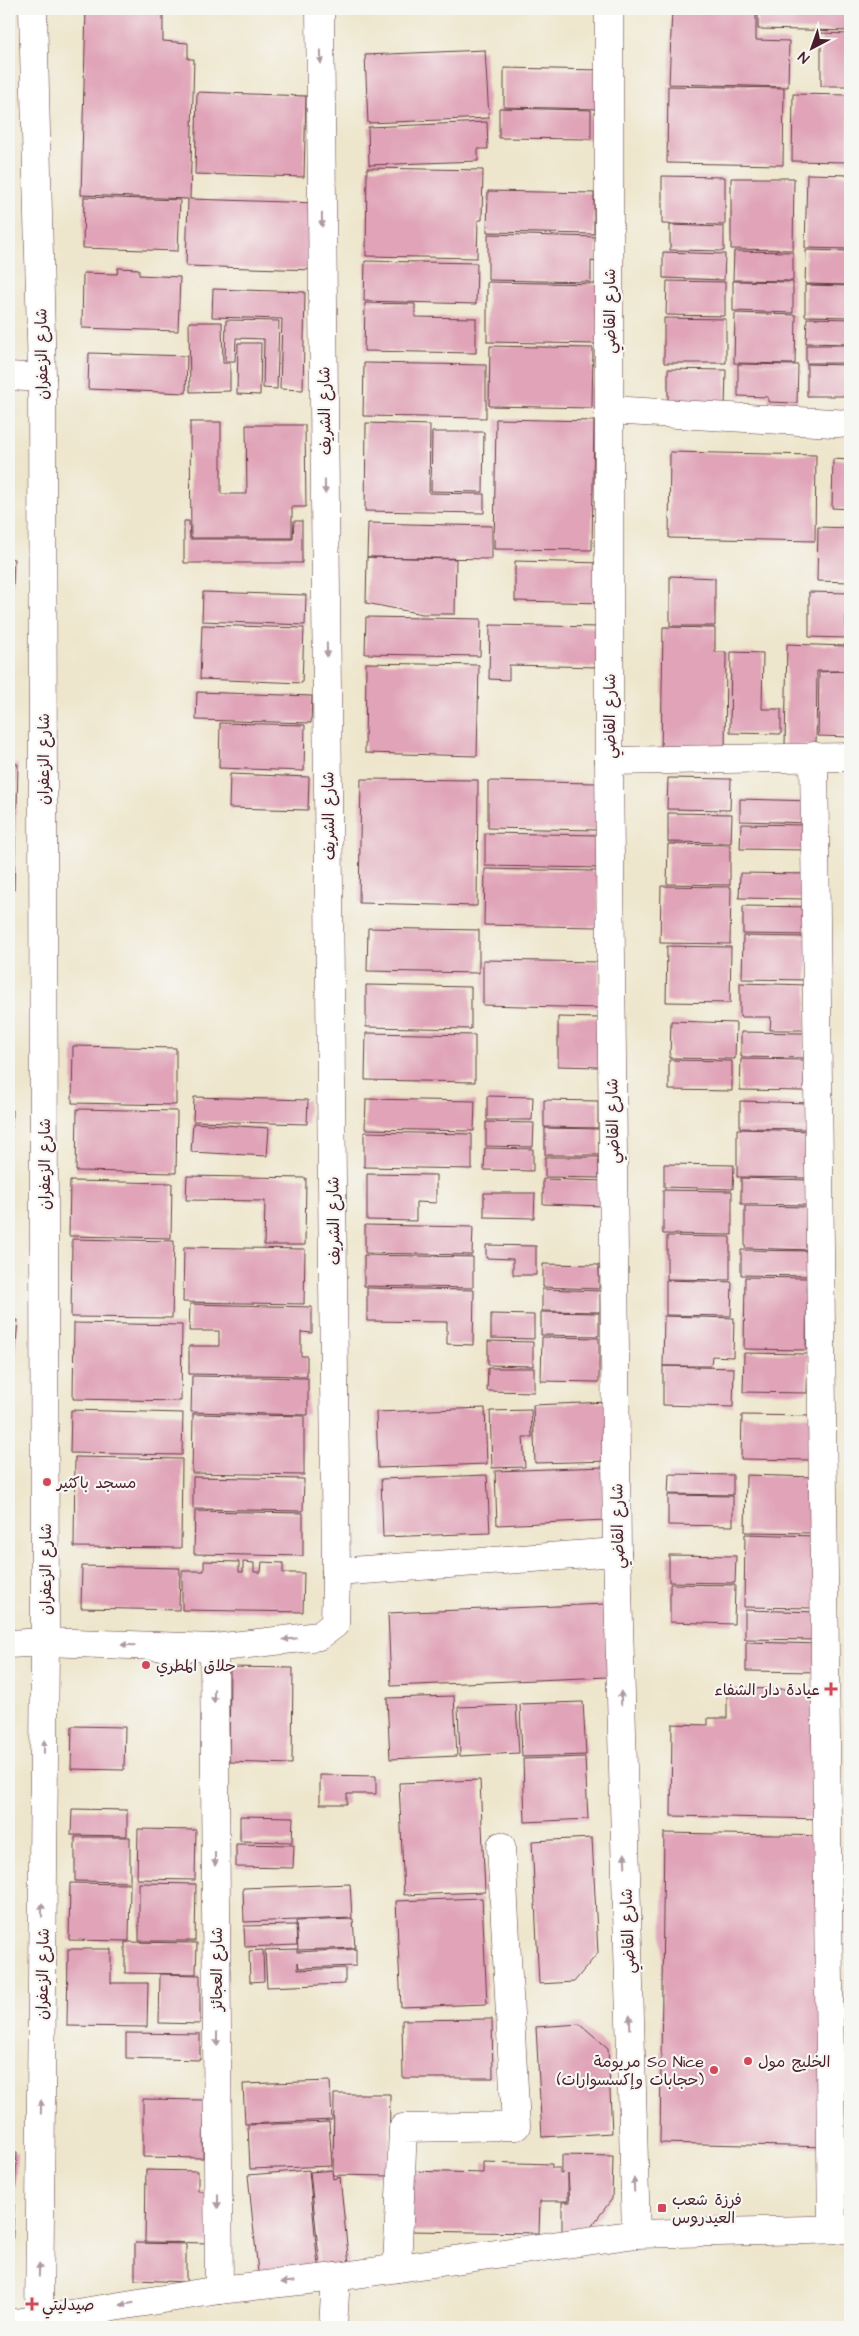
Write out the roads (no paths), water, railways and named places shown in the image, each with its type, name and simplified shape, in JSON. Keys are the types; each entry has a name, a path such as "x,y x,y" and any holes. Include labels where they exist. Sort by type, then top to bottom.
{"street":[{"name":"شارع الزعفران","path":"32,9 42,378 45,1642 39,2323"},
{"name":"شارع الشريف","path":"214,1648 319,1636 335,1624 320,9"},
{"name":"شارع القاضي","path":"609,9 609,761 617,1552 636,2234"},
{"path":"9,376 42,378"},
{"path":"609,410 850,424"},
{"path":"609,761 814,756 850,757"},
{"path":"9,2324 39,2323 219,2290 336,2277 636,2234 841,2229 814,756"},
{"path":"336,1572 617,1552"},
{"path":"9,1644 45,1642 214,1648"},
{"name":"شارع العجائز","path":"214,1648 219,2290"},
{"path":"397,2268 404,2128 516,2126 501,1846"},
{"path":"333,2327 336,2277"}],"place":[{"name":"مسجد باكثير","path":"47,1482"},
{"name":"حلاق المطري","path":"146,1665"},
{"name":"عيادة دار الشفاء","path":"831,1689"},
{"name":"الخليج مول","path":"748,2061"},
{"name":"مريومة So Nice (حجابات وإكسسوارات)","path":"714,2070"},
{"name":"فرزة شعب العيدروس","path":"662,2208"},
{"name":"صيدليتي","path":"32,2304"}]}
